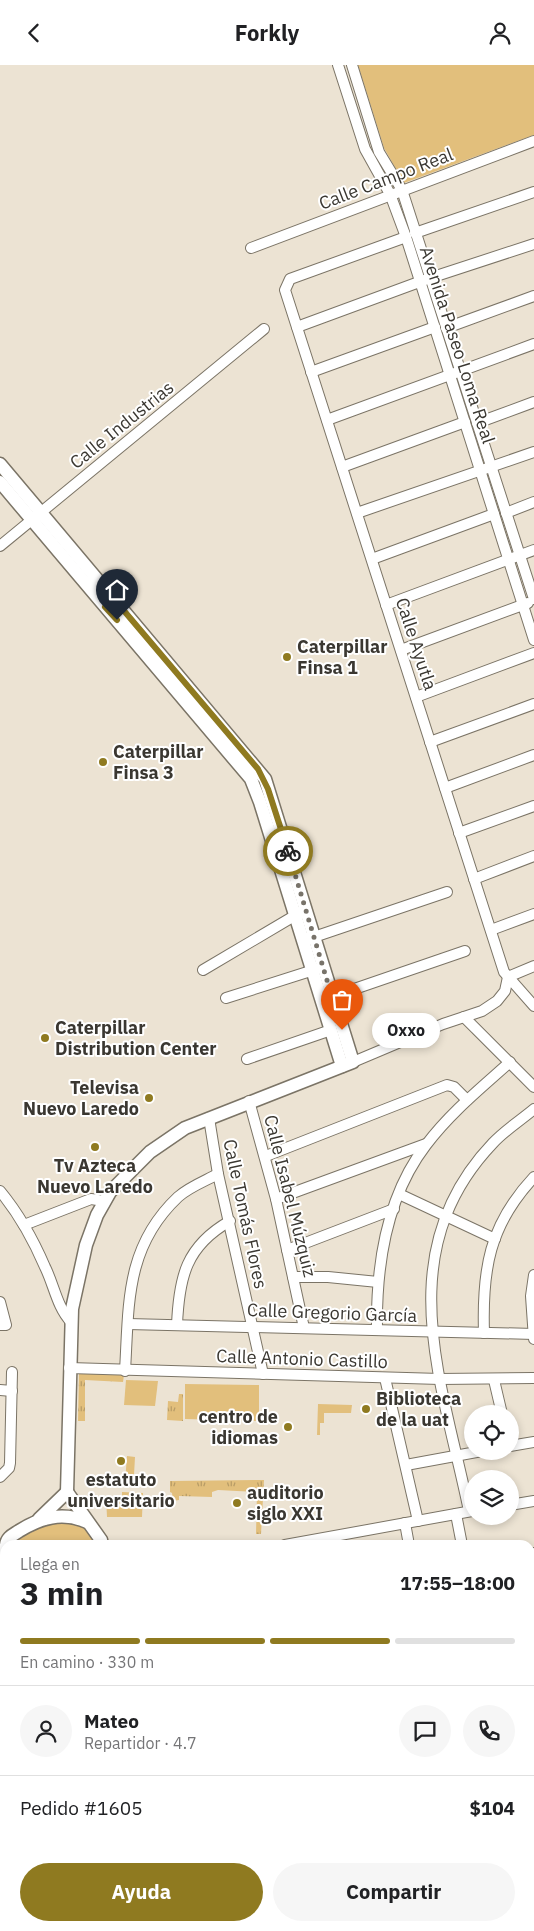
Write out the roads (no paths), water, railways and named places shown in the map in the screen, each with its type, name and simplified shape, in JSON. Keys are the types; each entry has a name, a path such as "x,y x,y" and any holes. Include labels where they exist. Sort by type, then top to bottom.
{"main road":[{"path":"1,473 36,517 236,751 281,847 318,969 331,1030 348,1064"},
{"path":"318,969 331,997 348,1064"},
{"path":"102,1540 66,1492 71,1322 81,1260 91,1229 104,1201 118,1182 150,1152 186,1128 250,1101 348,1064"},
{"path":"7,1540 39,1519 66,1492"},
{"path":"39,1519 69,1517 87,1522"}],"street":[{"name":"Avenida Paseo Loma Real","path":"338,65 368,156 411,235"},
{"name":"Avenida Paseo Loma Real","path":"352,65 380,152 402,190 411,235 425,280 435,327 534,640"},
{"name":"Calle Campo Real","path":"251,248 534,141"},
{"path":"368,156 380,152"},
{"path":"411,235 534,192"},
{"name":"Calle Ayutla","path":"411,235 290,279 285,289 490,930 508,977 534,1006"},
{"path":"297,327 425,280 534,244"},
{"name":"Avenida Paseo Loma Real","path":"425,280 446,328 534,600"},
{"path":"446,328 534,296"},
{"path":"311,372 435,327"},
{"name":"Calle Industrias","path":"0,546 264,329"},
{"path":"327,420 534,344"},
{"path":"477,423 534,402"},
{"path":"342,467 465,422"},
{"path":"357,513 534,453"},
{"path":"506,513 534,501"},
{"path":"372,559 494,514"},
{"path":"386,605 534,550"},
{"path":"401,650 534,600"},
{"path":"416,697 534,653"},
{"path":"430,742 534,704"},
{"path":"445,788 534,755"},
{"path":"460,833 534,806"},
{"path":"474,879 534,857"},
{"path":"309,939 447,892"},
{"path":"203,970 301,912"},
{"path":"490,930 534,913"},
{"path":"331,997 465,951"},
{"path":"348,1064 443,1024 482,1011 497,1001 505,991 508,977 534,966"},
{"path":"226,998 318,969"},
{"path":"464,1017 534,1087"},
{"path":"247,1059 331,1030"},
{"path":"377,1330 378,1282 382,1251 399,1194 426,1145 467,1100 510,1062"},
{"path":"266,1156 447,1085 454,1087 467,1100"},
{"name":"Calle Isabel Múzquiz","path":"250,1101 266,1156 304,1328"},
{"path":"464,1481 431,1332 430,1279 437,1242 446,1215 467,1175 494,1141 534,1109"},
{"name":"Calle Tomás Flores","path":"208,1118 218,1174 263,1375"},
{"path":"276,1199 426,1145"},
{"path":"125,1371 134,1269 150,1233 179,1196 218,1174"},
{"path":"484,1333 483,1285 494,1239 508,1211 534,1177"},
{"path":"399,1194 494,1239"},
{"path":"2,1197 24,1225 45,1265 62,1311 71,1322"},
{"path":"24,1225 91,1199 104,1201"},
{"path":"287,1250 394,1209"},
{"path":"177,1325 180,1291 189,1260 212,1232 230,1221"},
{"path":"534,1275 531,1296 534,1336"},
{"path":"293,1277 328,1277 378,1282"},
{"path":"0,1302 6,1325 0,1325"},
{"name":"Calle Gregorio García","path":"128,1324 484,1333 534,1336"},
{"name":"Calle Antonio Castillo","path":"70,1368 385,1378 494,1380 534,1378"},
{"path":"0,1477 9,1469 12,1372"},
{"path":"385,1378 418,1521"},
{"path":"494,1380 500,1405"},
{"path":"0,1391 12,1391"},
{"path":"519,1444 534,1442"},
{"path":"406,1465 464,1455"},
{"path":"519,1504 534,1501"},
{"path":"321,1540 464,1512"},
{"path":"456,1514 461,1540"},
{"path":"405,1523 408,1540"}],"place":[{"name":"Caterpillar Finsa 1","path":"287,657"},
{"name":"Caterpillar Finsa 3","path":"103,762"},
{"name":"Oxxo","path":"342,1030"},
{"name":"Caterpillar Distribution Center","path":"45,1038"},
{"name":"Televisa Nuevo Laredo","path":"149,1098"},
{"name":"Tv Azteca Nuevo Laredo","path":"95,1147"},
{"name":"Biblioteca de la uat","path":"366,1409"},
{"name":"centro de idiomas","path":"288,1427"},
{"name":"estatuto universitario","path":"121,1461"},
{"name":"auditorio siglo XXI","path":"237,1503"}]}
